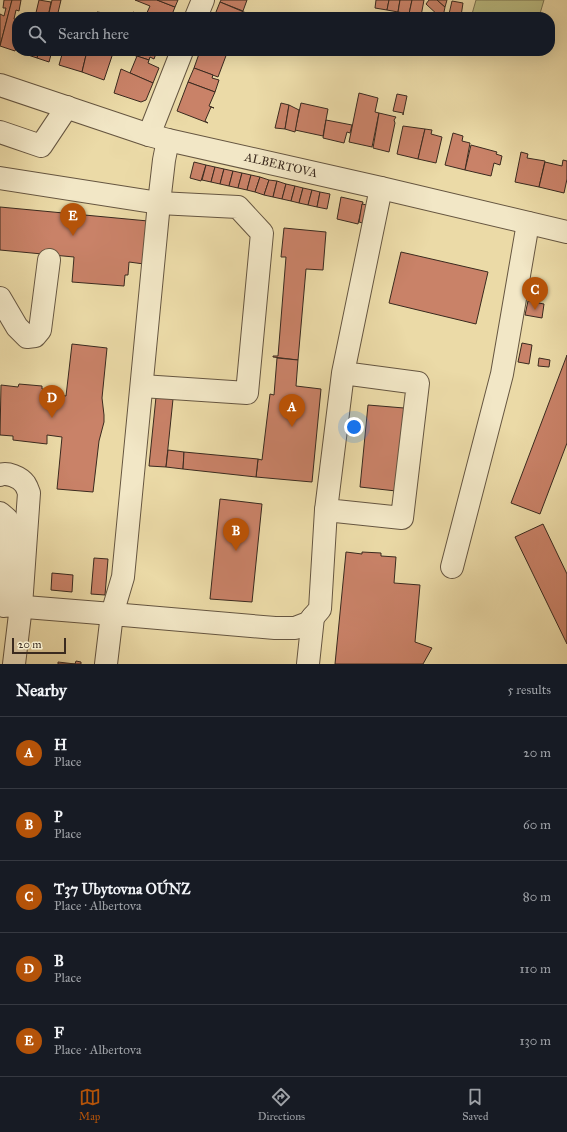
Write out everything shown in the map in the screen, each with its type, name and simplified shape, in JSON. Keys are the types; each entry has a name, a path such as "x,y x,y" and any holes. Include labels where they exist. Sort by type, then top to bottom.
{"street":[{"path":"198,12 203,0"},
{"path":"106,664 112,614 123,576 159,203 160,145 181,56"},
{"name":"ALBERTOVA","path":"0,85 67,107 160,145 381,188 567,232"},
{"path":"0,132 41,146 67,107"},
{"path":"0,178 159,203 238,207 262,233 247,393 142,386"},
{"path":"8,606 274,628 295,628 308,623 320,609 326,510 343,373 381,188"},
{"path":"452,567 502,374 528,223"},
{"path":"0,298 17,327 27,337 35,336 40,330 49,260"},
{"path":"326,510 402,518 403,510 418,383 343,373"},
{"path":"0,475 11,475 22,480 29,494 17,540 8,606 14,664"},
{"path":"0,513 7,519 17,540"},
{"path":"308,664 313,617"}],"green space":[{"path":"476,0 544,0 540,12 473,12"}],"building":[{"path":"4,0 12,0 0,46 0,14 4,16 6,8 3,8"},
{"path":"12,0 21,0 19,11 16,10 16,12 12,12 12,50 0,46"},
{"path":"39,0 51,2 49,12 36,12"},
{"path":"52,0 61,0 58,12 49,12"},
{"path":"135,0 157,0 175,7 173,12 147,12 150,6"},
{"path":"157,0 178,0 175,7"},
{"path":"221,0 247,0 243,11 220,2"},
{"path":"376,0 389,0 387,10 375,8"},
{"path":"389,0 400,0 398,12 387,10"},
{"path":"400,0 412,0 409,12 398,12"},
{"path":"412,0 424,0 422,12 409,12"},
{"path":"429,0 437,0 445,7 444,12 435,12 426,4"},
{"path":"437,0 447,0 445,7"},
{"path":"452,1 463,3 462,12 449,12"},
{"path":"220,2 244,12 216,12"},
{"path":"38,56 51,56 49,62 37,58"},
{"path":"62,56 86,56 82,72 59,65"},
{"path":"86,56 112,56 104,80 82,72"},
{"path":"136,56 155,56 154,59 150,57 149,60"},
{"path":"137,56 149,60 148,63 159,68 153,83 130,73"},
{"path":"198,56 226,56 218,77 194,68"},
{"path":"194,68 213,75 212,78 219,80 215,92 188,82"},
{"path":"121,69 153,83 146,100 141,102 114,93"},
{"path":"188,82 215,92 209,106 214,108 211,107 205,121 208,123 177,111"},
{"path":"359,93 378,98 375,112 379,113 372,147 349,142"},
{"path":"397,94 407,96 403,115 403,113 393,111"},
{"path":"281,103 289,105 285,129 275,128"},
{"path":"301,103 328,109 323,136 295,130"},
{"path":"289,105 299,110 295,132 285,129"},
{"path":"379,113 396,117 394,120 395,123 389,152 373,148"},
{"path":"326,120 352,125 350,133 347,132 344,143 323,138"},
{"path":"403,126 425,129 418,159 397,154"},
{"path":"425,129 432,130 431,134 442,137 436,163 418,159"},
{"path":"453,133 463,136 462,141 470,143 465,170 445,165"},
{"path":"471,145 497,152 496,154 502,156 500,165 494,163 491,176 465,170"},
{"path":"521,152 528,154 527,158 545,161 539,187 515,182"},
{"path":"563,160 567,161 567,179 564,193 539,187 545,162 562,166"},
{"path":"194,162 206,165 201,181 190,178"},
{"path":"206,165 215,167 211,182 202,180"},
{"path":"215,167 224,169 220,184 211,182"},
{"path":"224,169 233,171 229,186 220,184"},
{"path":"233,171 242,173 238,188 229,186"},
{"path":"242,173 251,175 247,190 238,188"},
{"path":"251,175 260,177 255,192 247,190"},
{"path":"260,177 269,180 264,195 255,192"},
{"path":"269,180 277,181 273,197 264,195"},
{"path":"277,181 286,184 282,199 273,197"},
{"path":"286,184 295,186 291,201 282,199"},
{"path":"295,186 303,188 299,203 291,201"},
{"path":"303,188 312,190 308,205 299,203"},
{"path":"312,190 320,192 317,207 308,205"},
{"path":"320,192 330,194 327,209 317,207"},
{"path":"341,197 363,202 358,224 337,219"},
{"path":"362,204 372,206 369,225 359,222"},
{"path":"0,207 148,221 144,264 129,262 128,275 125,275 124,286 72,282 74,257 0,250"},
{"path":"284,228 326,232 323,270 306,269 298,360 273,357 278,356 286,257 281,257"},
{"path":"401,252 488,272 476,324 389,303"},
{"path":"528,301 544,304 542,318 525,315"},
{"path":"522,343 532,345 529,364 518,362"},
{"path":"72,344 107,348 102,398 104,422 99,441 93,492 57,489 62,437 47,435 47,444 13,440 13,436 0,435 1,385 18,387 19,384 42,386 42,389 52,391 51,394 66,396"},
{"path":"567,355 567,443 540,514 511,503"},
{"path":"277,358 298,360 296,386 321,389 312,482 256,477 258,459 262,460 270,394 274,395"},
{"path":"539,358 550,360 549,367 538,366"},
{"path":"156,397 173,399 166,467 149,466"},
{"path":"368,405 404,408 396,491 360,487"},
{"path":"168,450 184,452 183,469 166,467"},
{"path":"184,452 258,459 256,477 183,469"},
{"path":"220,499 262,504 252,602 210,599"},
{"path":"543,524 567,574 567,644 515,537"},
{"path":"346,552 362,554 362,552 381,553 381,556 396,557 394,583 420,585 415,642 432,648 423,664 335,664"},
{"path":"94,558 108,559 105,595 91,594"},
{"path":"52,573 73,575 72,592 51,590"},
{"path":"76,661 81,662 81,664 75,664"},
{"path":"58,662 75,664 58,664"}],"place":[{"name":"F","path":"73,236"},
{"name":"T37 Ubytovna OÚNZ","path":"535,310"},
{"name":"B","path":"52,418"},
{"name":"H","path":"292,427"},
{"name":"P","path":"236,551"}]}
